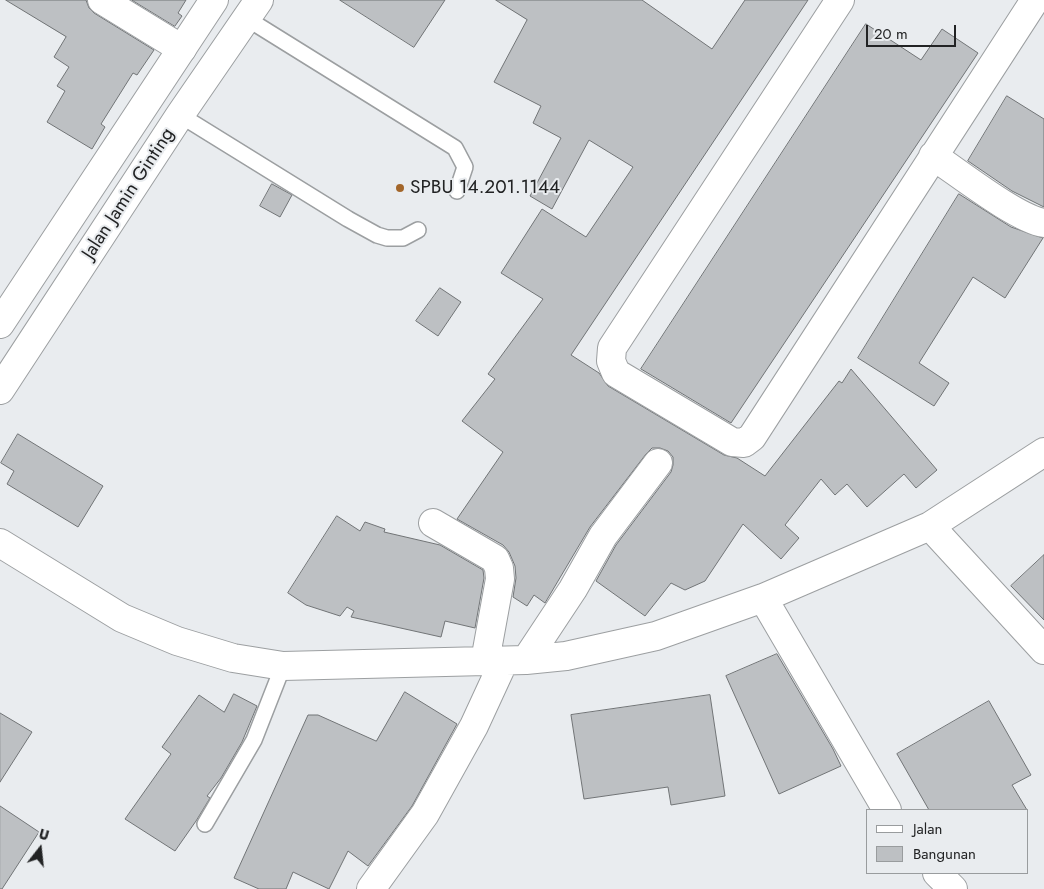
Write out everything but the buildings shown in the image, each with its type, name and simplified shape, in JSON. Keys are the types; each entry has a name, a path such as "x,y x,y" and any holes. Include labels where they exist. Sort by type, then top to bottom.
{"main road":[{"path":"102,0 182,49"},
{"name":"Jalan Jamin Ginting","path":"0,324 214,0"},
{"path":"840,0 616,342 611,355 612,368 616,373 724,439 738,444 749,440 1035,0"},
{"name":"Jalan Jamin Ginting","path":"0,390 180,115 252,9"},
{"path":"934,156 1016,211 1036,222 1044,223"},
{"path":"0,543 122,618 177,641 232,658 283,666 505,661 566,656 656,636 763,598 930,526 1044,452"},
{"path":"371,889 425,814 474,726 505,661 577,583 603,536 658,463"},
{"path":"433,523 495,559 499,568 505,661"},
{"path":"930,526 1044,650"},
{"path":"763,598 886,809"},
{"path":"938,874 953,889"}],"lane":[{"path":"252,9 455,148 466,167 457,192"},
{"path":"180,115 377,235 387,238 403,238 418,230"},
{"path":"205,824 254,740 283,666"}],"place":[{"name":"SPBU 14.201.1144","path":"400,188"}]}
